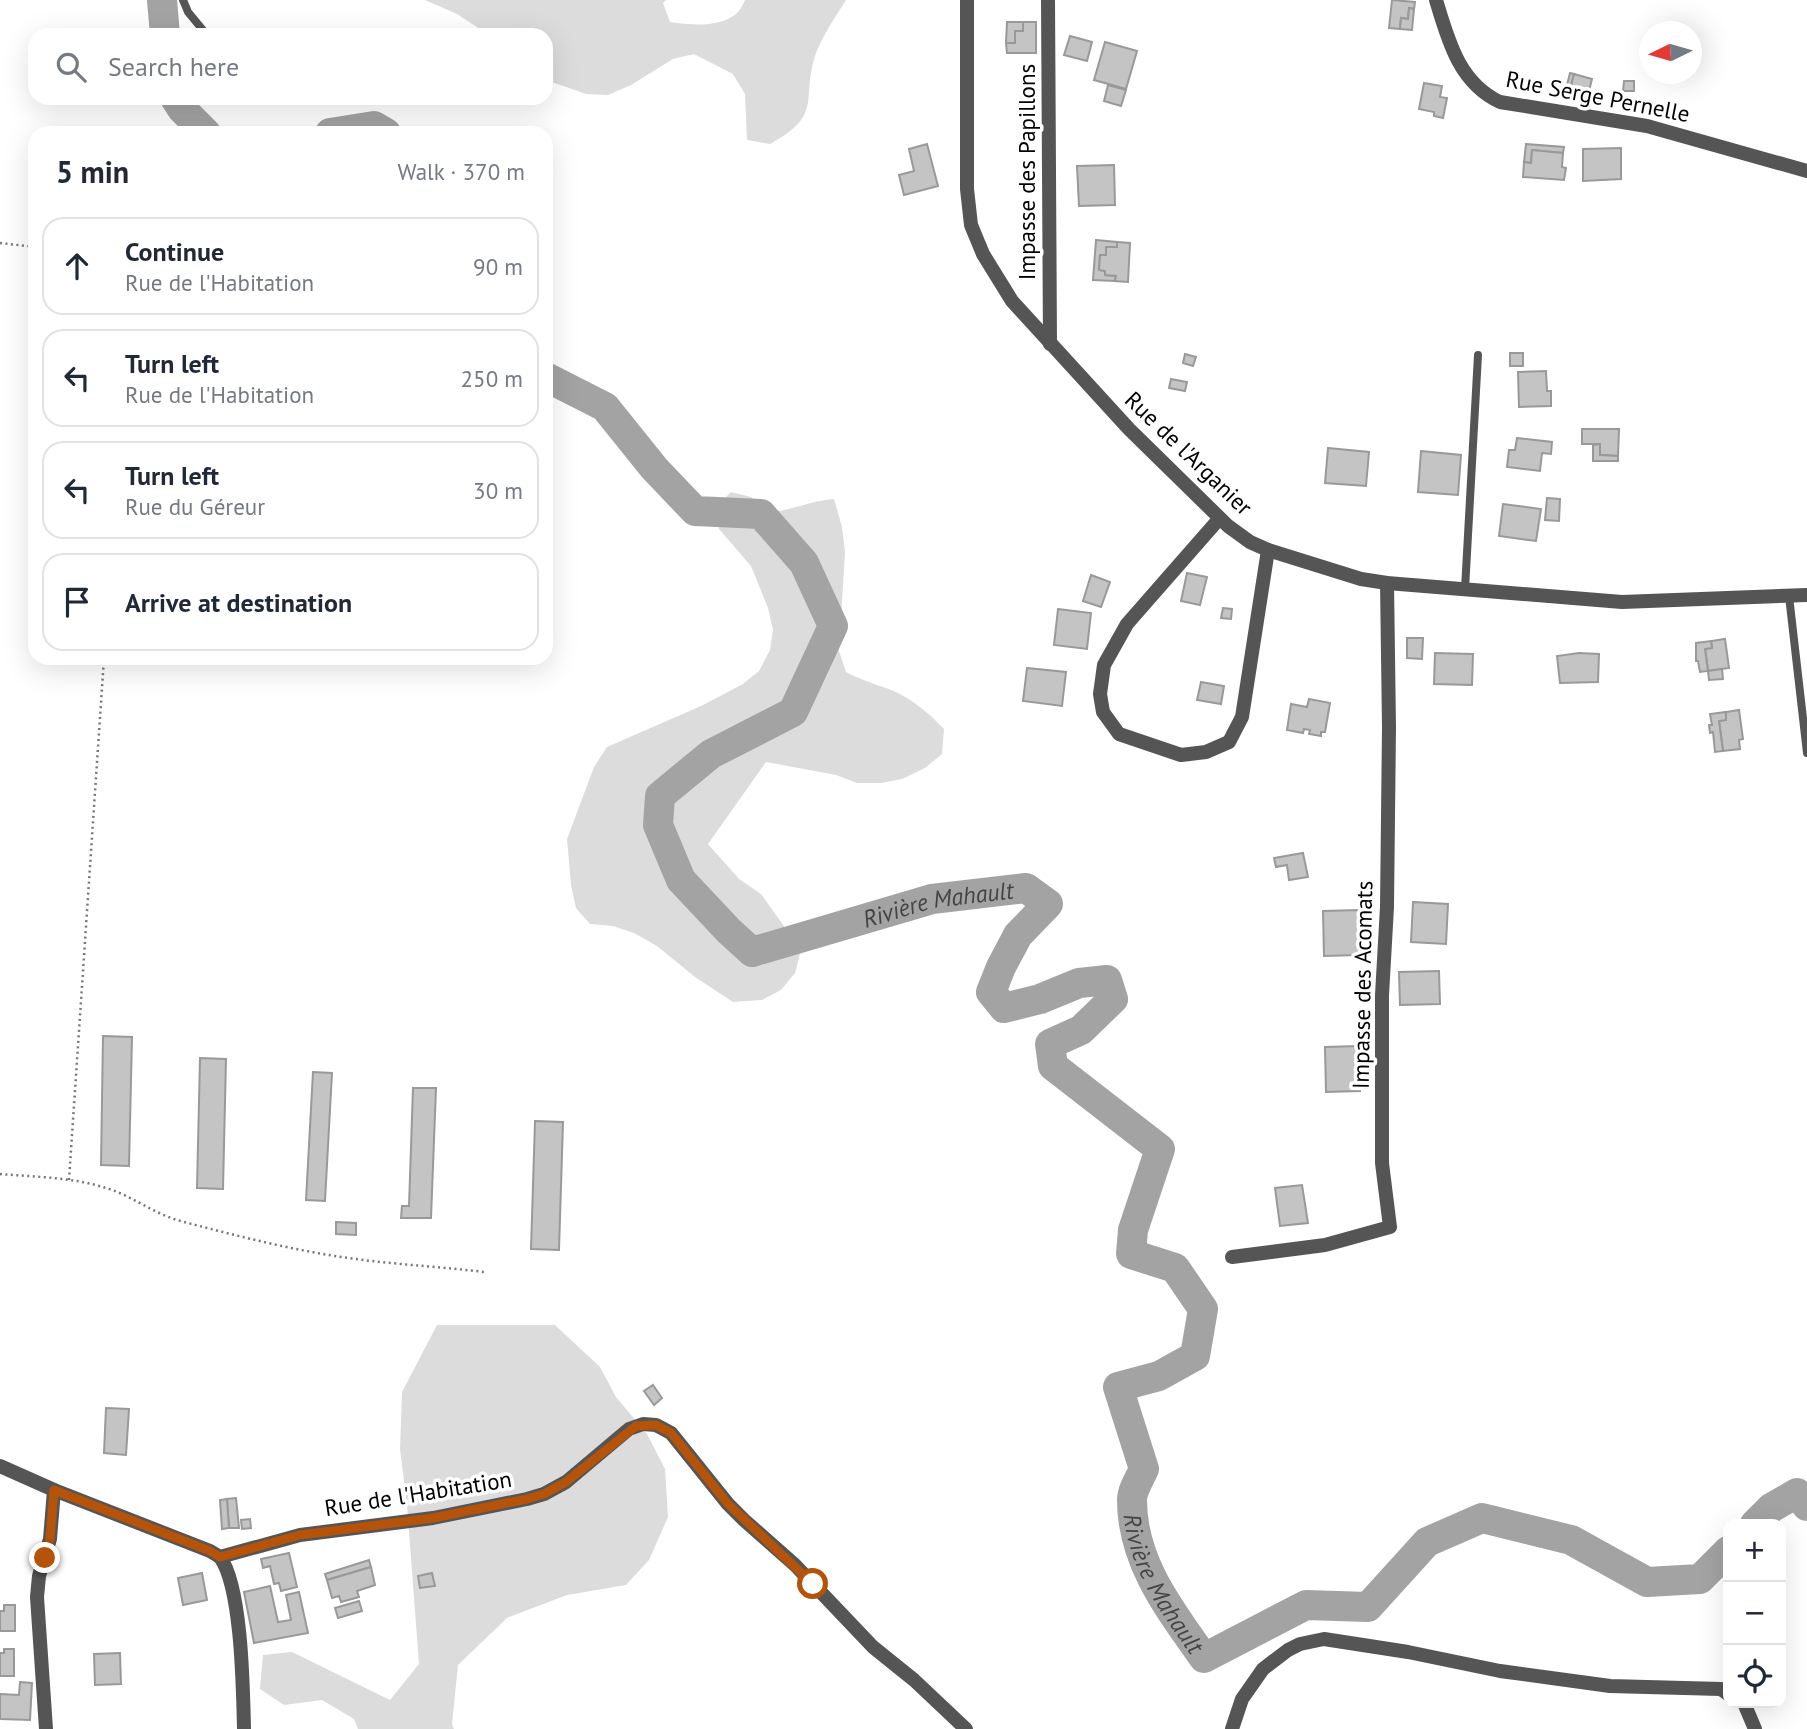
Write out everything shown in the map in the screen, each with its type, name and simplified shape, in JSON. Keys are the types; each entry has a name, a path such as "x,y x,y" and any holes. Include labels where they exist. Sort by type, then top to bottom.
{"street":[{"name":"Rue de l'Arganier","path":"967,0 967,189 971,225 983,254 1012,301 1050,344 1129,429 1219,519 1250,542 1361,579 1387,583 1622,602 1807,595"},
{"name":"Impasse des Papillons","path":"1048,0 1050,344"},
{"name":"Rue Serge Pernelle","path":"1436,0 1458,64 1481,91 1500,102 1647,126 1807,171"},
{"path":"1219,519 1127,624 1104,665 1100,694 1103,712 1119,734 1181,755 1206,752 1229,742 1242,717 1268,550"},
{"name":"Impasse des Acomats","path":"1232,1257 1325,1245 1390,1227 1382,1163 1382,995 1387,907 1389,727 1387,583"},
{"name":"Rue de l'Habitation","path":"220,1557 300,1535 433,1518 544,1494 566,1482 629,1429 643,1424 656,1425 671,1433 728,1504 795,1565 873,1647 914,1680 966,1729"},
{"path":"0,1466 220,1557 228,1574 240,1641 244,1729"},
{"path":"46,1729 37,1597 39,1576 50,1539 54,1490"},
{"path":"1232,1729 1242,1699 1263,1669 1275,1658 1300,1644 1324,1639 1500,1671 1610,1686 1723,1690"},
{"path":"1746,1708 1755,1729"}],"lane":[{"path":"183,0 188,12 201,28"},
{"path":"1465,589 1478,355"},
{"path":"1789,596 1807,753"}],"path":[{"path":"0,243 28,246"},
{"path":"69,1180 104,665"},
{"path":"0,1174 69,1180 107,1188 156,1213 179,1221 275,1245 337,1256 484,1272"}],"shaded area":[{"path":"425,0 666,0 663,3 670,22 695,24 721,22 737,13 745,0 846,0 816,53 805,114 798,124 770,144 747,140 745,94 733,74 694,54 673,59 631,85 608,95 586,94 553,82 553,28 478,28 457,14"},
{"path":"731,492 751,497 770,512 834,499 842,527 845,552 839,651 846,672 903,695 944,729 942,754 925,768 902,779 881,783 857,783 836,775 766,762 708,844 739,879 761,894 801,950 795,973 781,990 762,1000 733,1002 695,977 657,946 634,933 613,926 590,924 576,908 567,839 594,767 607,747 701,706 743,684 759,671 770,650 773,630 768,608 751,566 719,529 714,509"},
{"path":"437,1325 555,1325 600,1367 616,1397 647,1434 665,1469 668,1517 649,1560 626,1585 567,1595 507,1618 458,1665 452,1724 454,1729 358,1729 354,1719 322,1700 284,1705 260,1689 263,1655 292,1652 390,1700 419,1664 400,1449 402,1392"}],"building":[{"path":"1392,0 1415,2 1414,9 1409,8 1408,19 1401,18 1400,29 1389,28"},
{"path":"1409,8 1414,9 1412,30 1400,29 1401,18 1408,19"},
{"path":"1007,22 1023,22 1023,31 1015,31 1015,43 1006,43"},
{"path":"1023,22 1036,22 1036,53 1007,53 1006,43 1015,43 1015,31 1023,31"},
{"path":"1070,36 1092,42 1087,61 1064,55"},
{"path":"1105,42 1137,51 1126,89 1094,80"},
{"path":"1570,73 1574,74 1570,90 1566,89"},
{"path":"1574,74 1592,79 1588,95 1570,90"},
{"path":"1624,81 1634,81 1634,91 1623,91"},
{"path":"1424,83 1442,86 1440,97 1447,98 1443,118 1434,116 1434,112 1419,109"},
{"path":"1108,85 1126,90 1121,106 1104,101"},
{"path":"927,144 938,186 904,195 899,175 914,171 909,149"},
{"path":"1526,144 1564,147 1563,153 1532,150 1531,163 1524,162"},
{"path":"1621,148 1621,179 1583,181 1583,149"},
{"path":"1532,150 1563,153 1562,167 1566,168 1564,180 1523,177 1524,162 1531,163"},
{"path":"1114,165 1115,205 1079,206 1077,166"},
{"path":"1096,240 1117,242 1117,247 1106,247 1106,255 1100,255 1099,270 1105,271 1105,275 1116,276 1115,281 1093,280"},
{"path":"1117,242 1130,243 1128,282 1115,281 1116,276 1105,275 1105,271 1099,270 1100,255 1106,255 1106,247 1117,247"},
{"path":"1510,353 1523,353 1523,366 1510,366"},
{"path":"1185,354 1196,357 1193,366 1183,363"},
{"path":"1546,371 1547,391 1551,391 1551,406 1519,407 1518,372"},
{"path":"1171,379 1187,382 1185,391 1169,388"},
{"path":"1582,429 1619,429 1618,456 1600,455 1600,444 1582,444"},
{"path":"1517,438 1552,442 1551,454 1542,453 1540,471 1507,467 1509,450 1515,450"},
{"path":"1600,444 1600,455 1618,456 1618,461 1593,461 1593,445"},
{"path":"1328,448 1369,452 1366,486 1325,483"},
{"path":"1421,451 1461,455 1458,495 1418,492"},
{"path":"1547,498 1560,499 1559,521 1545,520"},
{"path":"1503,504 1541,509 1536,541 1499,536"},
{"path":"1187,573 1207,577 1200,605 1181,601"},
{"path":"1091,575 1110,582 1101,607 1083,601"},
{"path":"1223,608 1232,609 1231,619 1221,618"},
{"path":"1058,609 1091,613 1087,649 1054,645"},
{"path":"1407,638 1423,638 1422,659 1407,658"},
{"path":"1725,639 1729,668 1708,671 1705,649 1712,648 1711,641"},
{"path":"1711,641 1712,648 1705,649 1708,671 1700,672 1696,661 1696,643"},
{"path":"1435,653 1473,654 1472,685 1434,684"},
{"path":"1599,654 1598,682 1560,683 1557,656"},
{"path":"1027,668 1066,672 1062,706 1023,701"},
{"path":"1722,669 1723,679 1709,680 1708,671"},
{"path":"1201,682 1224,686 1221,704 1197,700"},
{"path":"1309,699 1330,703 1325,732 1321,732 1321,736 1309,734 1310,730 1304,729 1303,733 1287,730 1291,704 1307,707"},
{"path":"1739,710 1743,739 1739,740 1740,749 1723,751 1719,721 1726,720 1726,712"},
{"path":"1726,712 1726,720 1719,721 1723,751 1715,752 1713,732 1710,733 1710,714"},
{"path":"1303,853 1308,877 1289,880 1287,865 1276,867 1274,858"},
{"path":"1413,902 1448,904 1446,944 1411,942"},
{"path":"1359,910 1360,955 1324,956 1323,911"},
{"path":"1439,971 1440,1004 1400,1005 1399,972"},
{"path":"103,1036 132,1037 129,1166 101,1165"},
{"path":"1358,1046 1360,1091 1326,1092 1325,1047"},
{"path":"200,1058 226,1059 223,1189 197,1188"},
{"path":"313,1072 332,1073 325,1201 306,1200"},
{"path":"413,1088 436,1088 431,1218 401,1218 402,1206 409,1206"},
{"path":"535,1121 563,1122 559,1250 531,1249"},
{"path":"1302,1185 1308,1223 1280,1226 1275,1188"},
{"path":"336,1222 356,1223 356,1235 336,1234"},
{"path":"653,1385 662,1398 654,1405 644,1391"},
{"path":"106,1408 129,1409 126,1455 104,1453"},
{"path":"236,1498 239,1528 229,1528 227,1499"},
{"path":"227,1499 229,1528 222,1529 220,1500"},
{"path":"250,1519 251,1528 242,1529 241,1520"},
{"path":"289,1553 297,1587 281,1591 279,1583 274,1584 270,1566 263,1568 261,1559"},
{"path":"369,1560 371,1567 327,1580 325,1574"},
{"path":"371,1567 375,1585 357,1591 359,1597 341,1602 339,1596 332,1598 327,1580"},
{"path":"202,1573 207,1600 183,1605 178,1578"},
{"path":"432,1573 435,1586 420,1588 418,1576"},
{"path":"270,1586 278,1622 291,1620 286,1595 299,1592 308,1633 254,1643 244,1592"},
{"path":"359,1601 362,1611 338,1618 335,1608"},
{"path":"4,1605 15,1605 15,1631 0,1631 0,1611 4,1611"},
{"path":"4,1649 14,1649 14,1676 0,1676 0,1653 4,1653"},
{"path":"120,1653 121,1684 95,1685 94,1654"},
{"path":"20,1682 32,1683 30,1720 0,1719 0,1694 19,1695"}],"waterway":[{"name":"Rivière Mahault","path":"162,0 164,28"},
{"name":"Rivière Mahault","path":"179,105 199,126"},
{"name":"Rivière Mahault","path":"553,381 605,407 654,468 695,511 761,514 804,563 833,626 793,712 711,754 660,796 658,825 681,880 752,952 932,899 1026,888 1048,904 1018,935 1001,967 991,992 1004,1008 1040,999 1079,983 1107,980 1113,999 1081,1030 1050,1044 1053,1066 1160,1149 1133,1230 1131,1254 1175,1268 1203,1309 1195,1356 1159,1376 1118,1387 1144,1469 1132,1500 1138,1544 1155,1584 1204,1658 1306,1605 1368,1607 1427,1542 1482,1518 1571,1540 1647,1582 1700,1579 1723,1556"},
{"name":"Rivière Mahault","path":"1760,1519 1771,1508 1797,1493 1807,1506"}],"route":[{"path":"45,1558 50,1539 54,1490 220,1557 300,1535 433,1518 508,1504 544,1494 566,1482 629,1429 649,1424 671,1433 728,1504 813,1584"}]}
